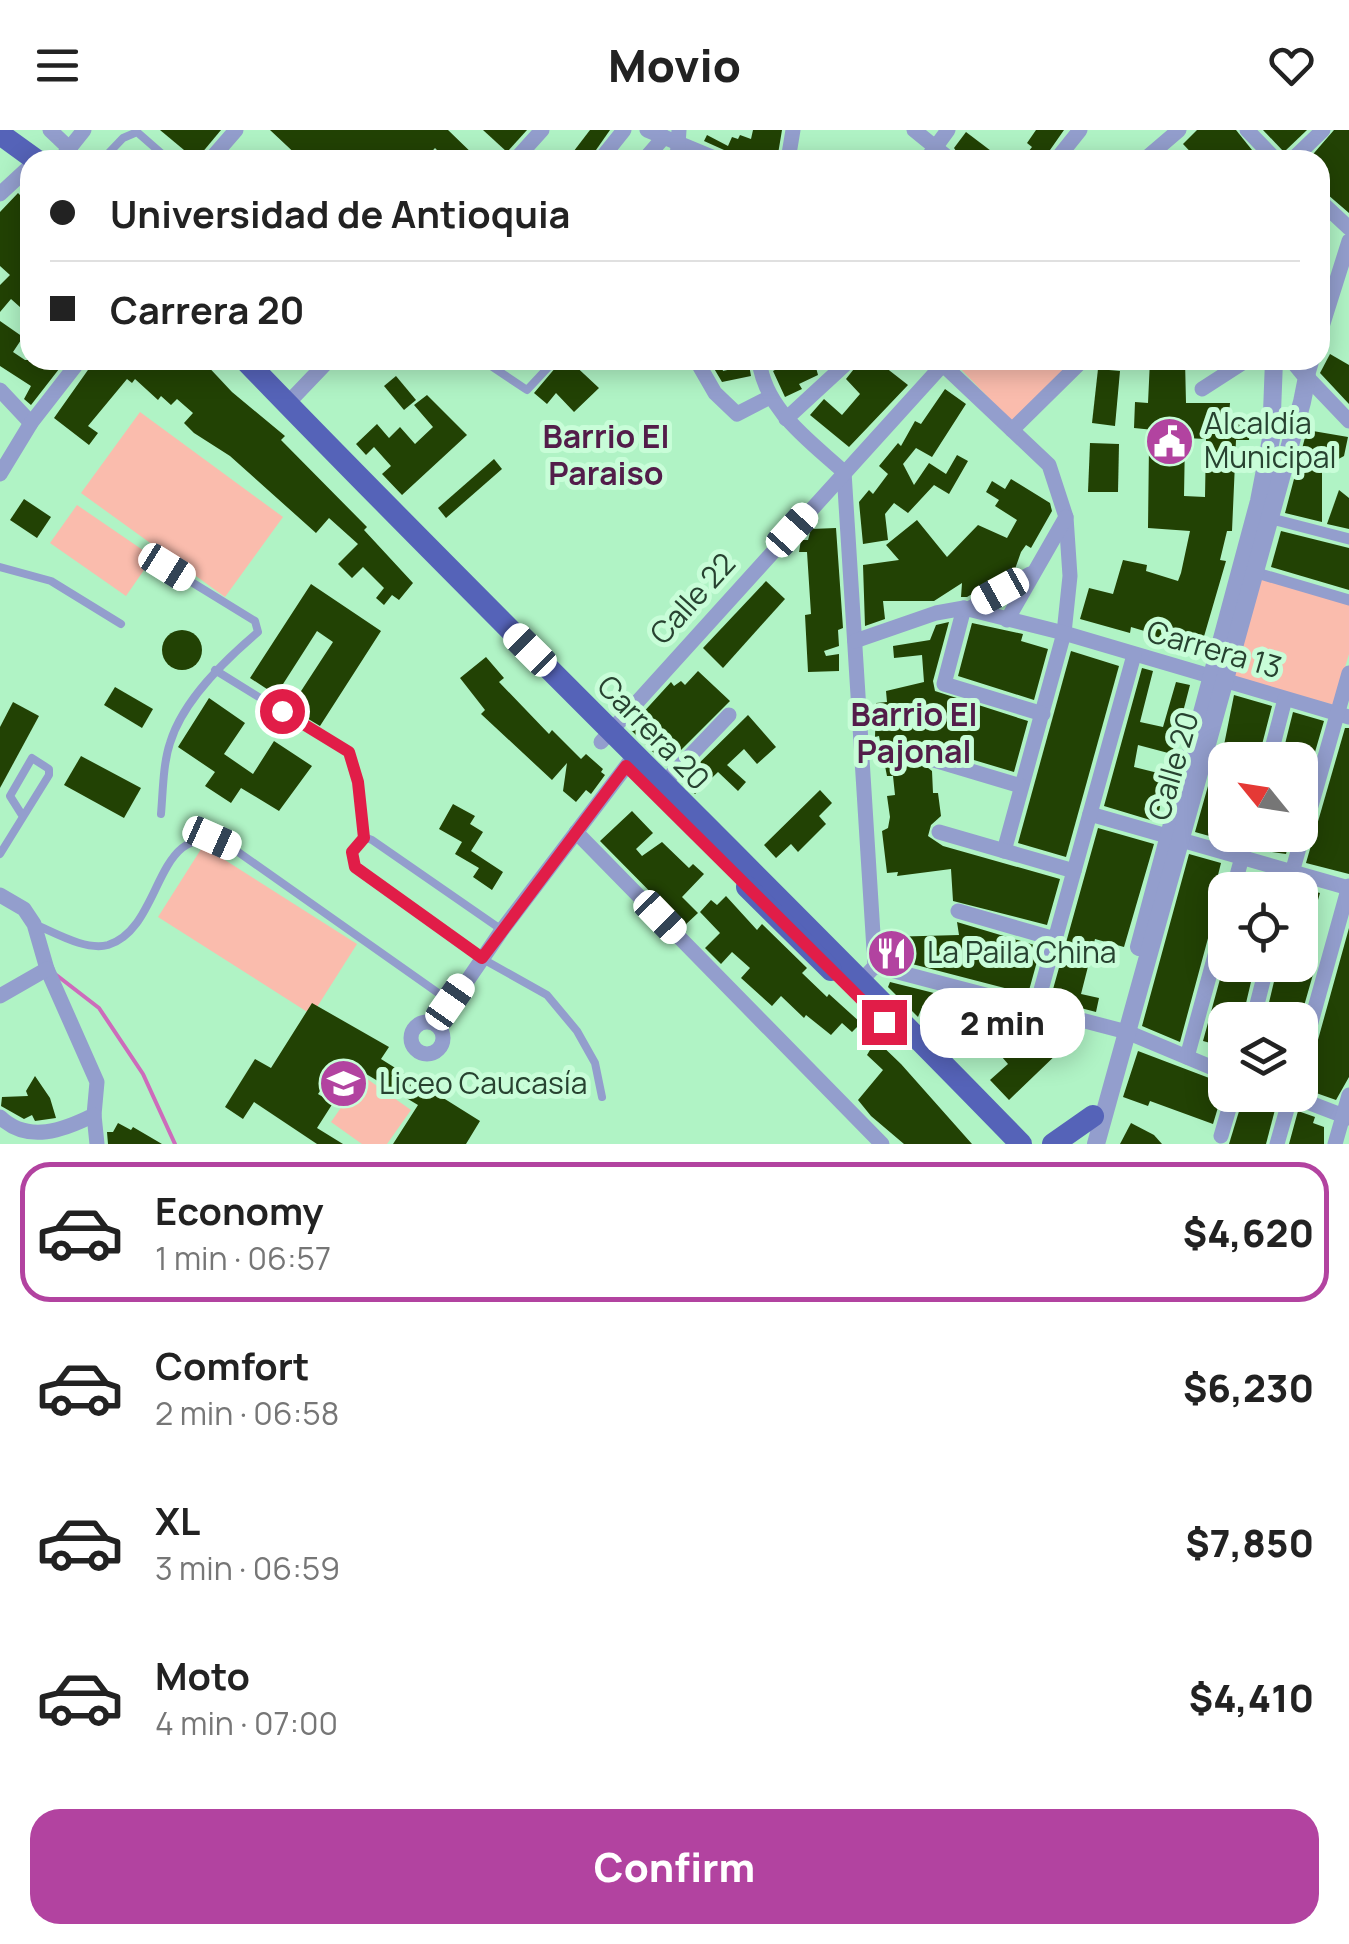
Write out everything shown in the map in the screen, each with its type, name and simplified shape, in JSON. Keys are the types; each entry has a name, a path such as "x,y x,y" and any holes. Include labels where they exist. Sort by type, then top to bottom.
{"main road":[{"path":"0,134 20,155"},
{"name":"Carrera 20","path":"240,370 630,761 1002,1144"},
{"name":"Carrera 20","path":"255,370 606,737"},
{"name":"Carrera 20","path":"630,761 662,785 868,973 1021,1144"},
{"path":"1053,1144 1094,1116"}],"street":[{"path":"50,130 66,150"},
{"path":"219,150 236,130"},
{"path":"523,150 542,130"},
{"path":"608,150 624,130"},
{"path":"646,130 673,136 700,150"},
{"path":"1064,150 1080,130"},
{"path":"1156,150 1179,130"},
{"path":"1247,130 1266,150"},
{"path":"1302,150 1323,130"},
{"path":"0,194 20,177"},
{"path":"1330,210 1349,228"},
{"path":"1330,306 1349,242"},
{"path":"0,474 31,423 72,370"},
{"path":"288,404 320,370"},
{"path":"702,370 715,393 737,414 770,397"},
{"path":"761,370 770,397 786,419 844,472 868,973 1036,1008 1122,1031 1208,1066"},
{"path":"786,419 839,370"},
{"name":"Calle 22","path":"606,737 935,370"},
{"path":"952,370 1049,466 1066,517 1070,576 1064,633 1004,851"},
{"path":"1012,430 1074,370"},
{"path":"1202,389 1227,370"},
{"name":"Calle 20","path":"1096,1144 1122,1031 1219,680 1271,439 1274,370"},
{"name":"Calle 20","path":"1219,680 1257,573 1310,370"},
{"path":"1311,370 1349,421"},
{"path":"0,390 31,423"},
{"path":"1006,620 1066,517"},
{"path":"1272,519 1349,538"},
{"path":"855,641 936,613 965,609 1033,572"},
{"path":"1257,573 1349,600"},
{"path":"965,609 944,684 1043,714"},
{"name":"Carrera 13","path":"965,609 1064,633 1343,715"},
{"path":"1036,1008 1134,655"},
{"path":"1090,814 1291,872 1343,715 1349,674"},
{"path":"1273,742 1285,699"},
{"path":"662,785 729,715"},
{"path":"934,760 1021,786"},
{"path":"436,1025 502,930 630,761"},
{"path":"576,832 882,1144"},
{"path":"940,832 1074,872"},
{"path":"1238,872 1244,852"},
{"path":"1317,1002 1349,887 1318,879"},
{"path":"0,895 24,909 34,924 47,969 98,1082 94,1115 97,1144"},
{"path":"958,912 1055,939"},
{"path":"0,996 47,969"},
{"path":"1187,1057 1208,981"},
{"name":"Calle 20","path":"1085,1144 1122,1031"},
{"path":"1336,1144 1349,1095"},
{"path":"1318,1106 1346,1117"},
{"path":"1221,1136 1228,1112"},
{"path":"1277,1144 1285,1112"},
{"path":"0,1117 10,1127 32,1134 64,1130 94,1115"}],"lane":[{"path":"112,150 137,132 158,150"},
{"path":"493,370 527,390 546,370"},
{"path":"161,814 170,743 215,670 258,632 258,626 167,567"},
{"path":"0,568 51,581 121,624"},
{"path":"215,670 349,752 358,782 364,838 352,852 355,867 482,958 547,995 595,1062 602,1098"},
{"path":"0,854 50,776 50,769 32,758 10,796 22,815"},
{"path":"34,924 81,943 106,946 132,928 180,848 196,838 212,838 232,847 450,1002"},
{"path":"364,838 502,930"}],"shaded area":[{"path":"962,370 1068,370 1014,424"},
{"path":"140,412 283,517 225,597 81,493"},
{"path":"77,505 153,557 126,596 50,543"},
{"path":"1260,579 1349,604 1349,654 1334,705 1232,677"},
{"path":"203,846 357,944 312,1015 158,917"},
{"path":"363,1076 411,1110 387,1144 362,1144 331,1122"}],"building":[{"path":"160,130 221,130 204,150 184,150"},
{"path":"270,130 448,130 469,150 435,148 291,150"},
{"path":"483,130 527,130 509,150"},
{"path":"590,130 610,130 596,150 575,150"},
{"path":"753,130 782,130 779,150 724,150 704,141 707,135 728,146 732,137 751,139"},
{"path":"1036,130 1064,130 1050,150 1030,150 1032,147 1027,143"},
{"path":"1197,130 1236,130 1252,150 1189,150 1183,144"},
{"path":"1263,130 1307,130 1286,150"},
{"path":"1334,130 1349,130 1349,213 1330,197 1330,150 1317,150"},
{"path":"966,132 990,150 955,150"},
{"path":"20,195 20,307 11,299 0,312 0,285 10,275 0,266 0,212"},
{"path":"0,321 20,335 13,352 20,357 20,370 58,370 31,405 24,399 31,386 0,366"},
{"path":"1330,354 1349,365 1349,404 1320,373 1330,370"},
{"path":"88,370 211,370 285,436 281,440 367,527 364,530 413,583 399,600 392,595 384,605 376,598 384,588 363,567 352,578 338,564 358,544 329,518 316,533 230,456 194,433 184,423 193,413 177,399 171,405 161,396 158,400 135,379 132,383 127,379 88,426 98,433 89,445 54,418"},
{"path":"554,370 580,370 599,388 574,412 556,393 547,404 534,393"},
{"path":"715,370 750,370 751,376 722,382"},
{"path":"817,370 818,375 799,384 802,389 785,397 773,371"},
{"path":"853,370 889,370 908,385 849,447 810,415 824,399 842,415 860,394 846,379"},
{"path":"1098,370 1120,371 1115,426 1092,423"},
{"path":"1150,370 1185,370 1186,403 1230,403 1229,416 1250,417 1249,440 1236,440 1232,531 1227,531 1220,560 1226,561 1198,657 1148,642 1151,633 1131,627 1130,633 1080,619 1089,588 1113,594 1123,560 1147,565 1146,571 1178,581 1181,573 1190,531 1148,528 1149,445 1164,445 1164,431 1134,428 1135,402 1148,403","holes":["1185,438 1206,439 1205,497 1184,496"]},
{"path":"396,376 416,400 404,410 384,386"},
{"path":"945,389 966,404 932,457 916,448 903,464 914,485 929,463 946,474 957,455 968,461 949,494 934,485 908,513 894,503 885,514 888,540 863,544 859,502 869,490 873,494 888,474 879,466 898,443 901,446 915,421 921,424"},
{"path":"427,395 467,435 402,495 382,474 391,466 374,447 366,455 356,444 377,424 389,438 400,427 415,444 433,427 414,405"},
{"path":"1307,430 1348,437 1344,456 1322,468 1322,522 1285,513"},
{"path":"1090,443 1119,444 1118,492 1088,492"},
{"path":"494,459 502,469 446,518 438,508"},
{"path":"1011,479 1050,503 1052,511 1031,548 1026,545 1021,552 1015,569 967,597 961,597 962,583 934,601 883,601 885,619 865,626 863,565 899,560 886,545 917,520 947,557 978,525 1007,538 1017,520 995,506 999,500 986,492 992,481 1005,489"},
{"path":"1339,490 1349,498 1349,529 1327,524"},
{"path":"24,499 51,517 37,538 10,520"},
{"path":"836,528 843,628 838,630 839,646 824,651 826,656 839,654 839,671 808,672 805,615 811,614 807,552 799,552 801,540 808,540 811,529"},
{"path":"1281,531 1349,548 1349,590 1271,567"},
{"path":"766,581 785,599 723,668 703,648"},
{"path":"311,584 381,631 320,726 290,708 333,642 317,631 276,695 250,678"},
{"path":"949,622 933,681 935,691 1028,721 1014,772 937,749 926,753 923,764 932,771 933,793 938,793 941,816 931,825 928,836 943,846 1060,879 1047,925 953,901 951,869 897,876 898,872 887,873 882,831 888,828 890,817 887,796 895,795 893,776 887,776 879,736 875,737 876,703 887,702 886,691 924,682 922,655 894,658 893,646 930,640 936,625"},
{"path":"972,623 1023,634 1021,641 1048,649 1034,700 958,676"},
{"path":"182,630 196,636 202,650 196,664 182,670 168,664 162,650 168,636"},
{"path":"1071,651 1119,666 1066,857 1018,843"},
{"path":"486,657 504,678 499,682 549,734 552,730 581,759 586,754 603,769 605,775 591,794 586,790 576,802 563,791 567,763 552,780 481,714 485,710 460,678"},
{"path":"1142,668 1153,671 1140,722 1163,727 1176,682 1190,685 1172,754 1138,745 1134,767 1166,775 1157,822 1104,806"},
{"path":"698,671 730,701 666,765 629,728 671,682 674,686 681,681 685,685"},
{"path":"115,687 153,709 142,728 104,705"},
{"path":"1234,695 1272,706 1263,742 1225,742"},
{"path":"209,698 245,723 224,754 253,774 274,741 312,766 279,811 241,788 231,803 205,786 215,772 178,747"},
{"path":"13,702 39,716 0,788 0,727"},
{"path":"1293,712 1324,721 1318,742 1286,742"},
{"path":"748,715 776,747 757,764 744,749 727,765 746,782 738,791 718,772 695,794 682,780"},
{"path":"1345,728 1349,728 1349,874 1306,863 1309,852 1318,852 1318,821"},
{"path":"81,756 141,788 124,818 64,785"},
{"path":"1208,786 1208,836 1195,832"},
{"path":"820,790 832,803 819,816 826,824 798,852 791,844 776,858 764,845"},
{"path":"453,804 475,816 470,824 483,832 471,851 503,872 492,890 473,877 479,868 455,854 462,842 439,829"},
{"path":"632,811 653,833 636,849 642,856 662,842 689,868 693,864 704,874 682,897 698,913 684,926 600,841"},
{"path":"1098,828 1154,844 1124,947 1095,939 1081,994 1099,998 1096,1012 1050,1000"},
{"path":"1189,854 1221,863 1219,872 1208,872 1208,938 1180,1042 1142,1026"},
{"path":"726,896 757,930 762,924 807,968 802,973 827,997 829,994 861,1023 852,1032 842,1023 831,1035 806,1015 804,1018 781,996 772,1006 741,978 750,968 732,952 721,964 705,948 720,933 700,912 711,900 717,905"},
{"path":"957,922 1041,947 1028,994 889,958 887,937 959,935"},
{"path":"1349,928 1349,1077 1336,1100 1318,1094 1318,1040"},
{"path":"890,982 946,996 941,1005 933,1001 930,1008 923,1005 918,1017 888,987"},
{"path":"1219,982 1251,982 1246,1002 1214,1002"},
{"path":"1274,982 1311,982 1305,1002 1269,1002"},
{"path":"312,1003 389,1047 381,1059 480,1121 466,1144 393,1144 418,1105 341,1059 318,1094 333,1103 317,1128 343,1144 317,1144 254,1102 243,1119 225,1107 255,1059 271,1068"},
{"path":"1022,1018 1062,1049 1009,1100 990,1080 1008,1064 996,1050"},
{"path":"876,1040 972,1144 904,1144 871,1116 858,1100 883,1070 867,1055"},
{"path":"1138,1051 1208,1078 1208,1112 1217,1112 1213,1124 1150,1101 1148,1106 1123,1097"},
{"path":"35,1076 50,1098 56,1118 35,1121 32,1115 24,1119 1,1106 2,1097 28,1096 26,1091"},
{"path":"1239,1112 1274,1112 1266,1144 1229,1144"},
{"path":"1298,1112 1315,1117 1313,1123 1324,1127 1324,1144 1289,1144"},
{"path":"118,1123 162,1144 108,1144 107,1132 113,1132"},
{"path":"1131,1123 1154,1135 1162,1144 1120,1144"}],"waterway":[{"path":"55,974 99,1008 143,1074 175,1144"}],"place":[{"name":"Alcaldía Municipal","path":"1169,441"},
{"name":"La Paila China","path":"892,953"},
{"name":"Liceo Caucasía","path":"344,1084"}],"district":[{"name":"Barrio El Paraiso","path":"606,456"},
{"name":"Barrio El Pajonal","path":"914,734"}],"route":[{"path":"282,711 349,752 358,782 364,838 352,852 355,867 482,958 626,766 884,1022"}]}
